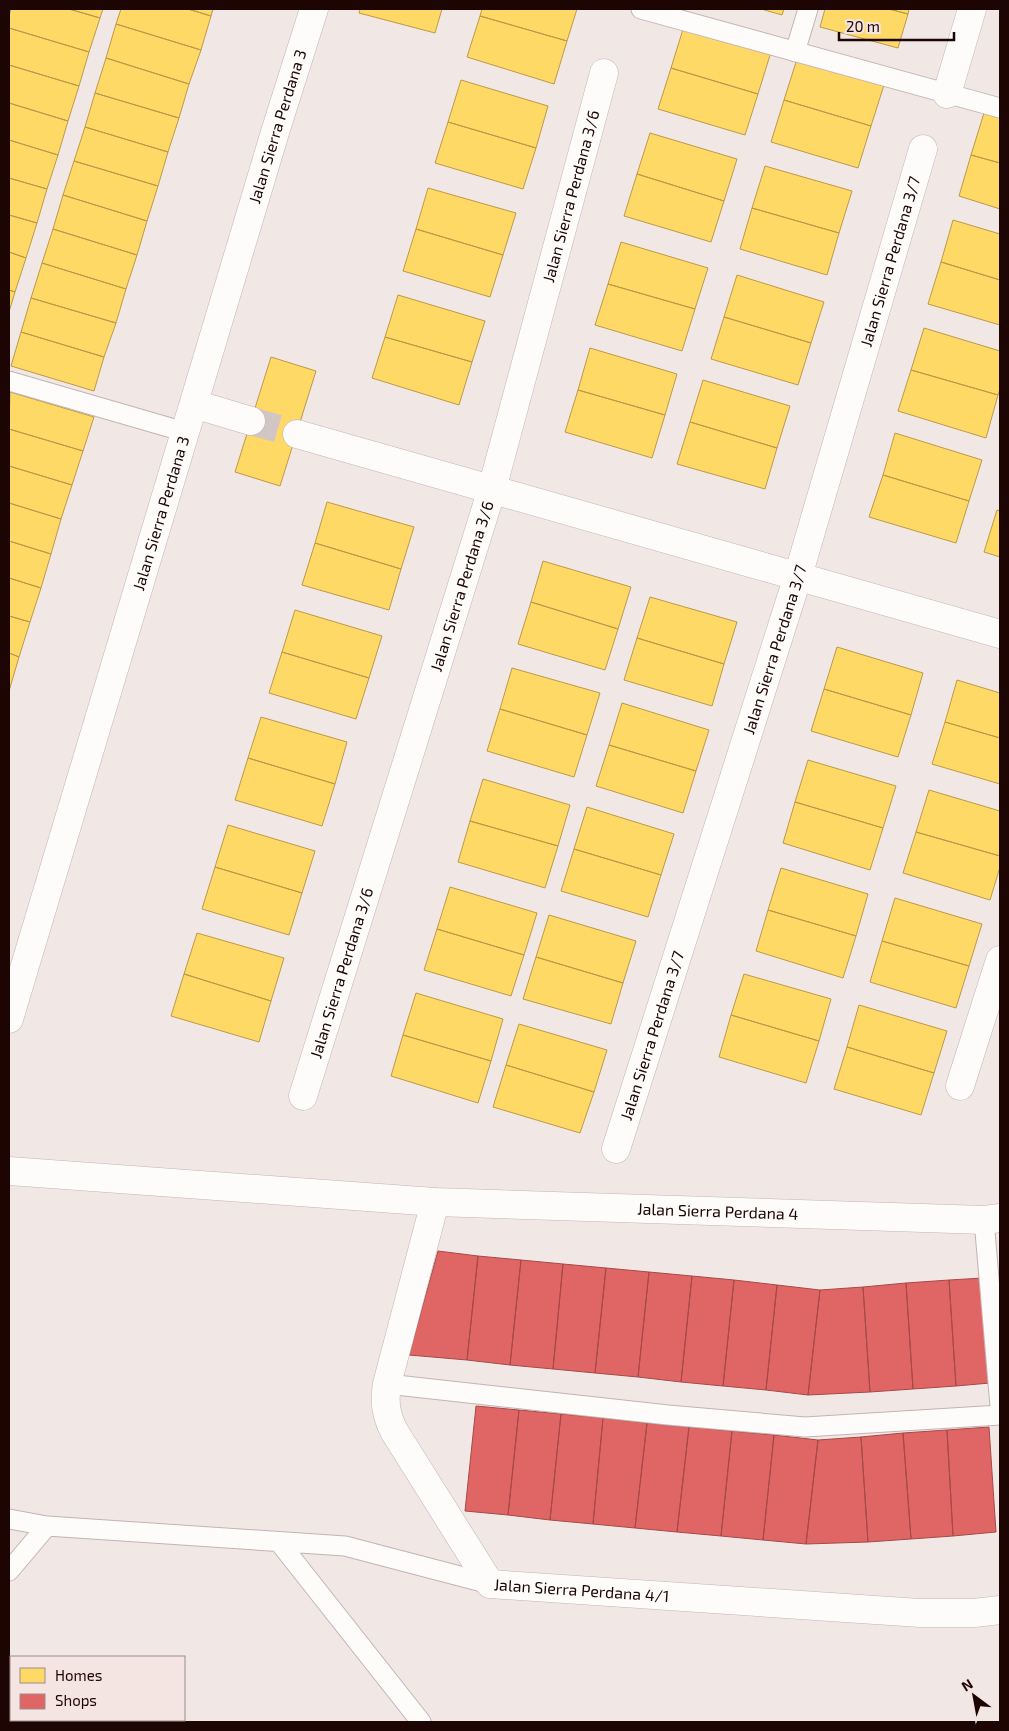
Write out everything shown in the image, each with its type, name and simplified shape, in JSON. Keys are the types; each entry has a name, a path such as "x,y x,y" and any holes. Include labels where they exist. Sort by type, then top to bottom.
{"street":[{"name":"Jalan Sierra Perdana 3","path":"9,1019 314,9"},
{"path":"947,94 972,9"},
{"name":"Jalan Sierra Perdana 3/6","path":"302,1096 492,489 604,73"},
{"name":"Jalan Sierra Perdana 3/7","path":"616,1149 798,576 923,149"},
{"path":"194,404 251,420"},
{"path":"297,434 1000,634"},
{"path":"960,1086 1000,960"},
{"name":"Jalan Sierra Perdana 4","path":"9,1171 436,1202 992,1219"},
{"name":"Jalan Sierra Perdana 4/1","path":"436,1202 387,1384 386,1411 389,1422 490,1584 920,1613 974,1613 1000,1610"}],"lane":[{"path":"641,9 1000,108"},
{"path":"795,52 808,9"},
{"path":"9,381 185,432"},
{"path":"992,1219 1000,1406"},
{"path":"387,1384 668,1415 805,1427 1000,1415"},
{"path":"9,1519 47,1526 345,1546 490,1584"},
{"path":"9,1571 47,1526"},
{"path":"279,1542 421,1722"}],"building: Homes":[{"path":"11,9 69,9 100,18 89,52 9,28"},
{"path":"69,9 103,9 100,18"},
{"path":"121,9 188,9 211,16 201,50 116,24"},
{"path":"188,9 213,9 211,16"},
{"path":"360,9 442,9 435,33 359,13"},
{"path":"482,9 577,9 567,41 480,16"},
{"path":"761,9 784,9 782,15"},
{"path":"825,9 889,9 908,14 898,48 820,27"},
{"path":"889,9 909,9 908,14"},
{"path":"480,16 567,41 554,84 467,57"},
{"path":"116,24 201,50 189,84 106,58"},
{"path":"684,26 771,52 758,94 671,68"},
{"path":"9,28 89,52 79,86 9,65"},
{"path":"106,58 189,84 179,118 95,93"},
{"path":"797,59 884,85 871,126 784,100"},
{"path":"9,65 79,86 68,121 9,103"},
{"path":"671,68 758,94 745,135 658,109"},
{"path":"461,80 548,106 536,148 448,122"},
{"path":"95,93 179,118 168,152 85,127"},
{"path":"784,100 871,126 858,168 771,142"},
{"path":"9,103 68,121 58,155 9,140"},
{"path":"984,113 1000,118 1000,163 971,155"},
{"path":"448,122 536,148 523,189 435,163"},
{"path":"85,127 168,152 158,186 74,161"},
{"path":"650,133 737,159 724,201 637,174"},
{"path":"9,140 58,155 47,189 9,178"},
{"path":"971,155 1000,163 1000,209 959,196"},
{"path":"74,161 158,186 147,221 63,195"},
{"path":"765,166 852,191 839,233 752,208"},
{"path":"637,174 724,201 711,242 624,216"},
{"path":"9,178 47,189 37,223 9,215"},
{"path":"428,188 516,213 503,255 416,229"},
{"path":"63,195 147,221 137,255 53,229"},
{"path":"752,208 839,233 827,275 740,249"},
{"path":"9,215 37,223 26,258 9,252"},
{"path":"953,220 1000,234 1000,280 941,262"},
{"path":"53,229 137,255 126,289 42,263"},
{"path":"416,229 503,255 490,297 403,271"},
{"path":"621,242 708,268 695,309 608,284"},
{"path":"9,252 26,258 15,292 9,290"},
{"path":"941,262 1000,280 1000,325 928,304"},
{"path":"42,263 126,289 116,323 31,298"},
{"path":"737,275 824,302 811,343 724,317"},
{"path":"608,284 695,309 682,351 595,325"},
{"path":"9,290 15,292 9,312"},
{"path":"398,295 485,321 472,362 385,337"},
{"path":"31,298 116,323 104,357 21,332"},
{"path":"724,317 811,343 798,385 711,359"},
{"path":"924,328 1000,351 1000,389 998,395 911,370"},
{"path":"21,332 104,357 94,391 11,366"},
{"path":"385,337 472,362 459,405 372,378"},
{"path":"590,348 677,374 665,415 578,390"},
{"path":"271,357 316,371 280,486 235,472"},
{"path":"911,370 998,395 986,438 898,411"},
{"path":"703,380 790,406 777,448 690,422"},
{"path":"578,390 665,415 652,458 565,432"},
{"path":"10,392 94,417 83,451 9,429"},
{"path":"690,422 777,448 765,489 677,464"},
{"path":"9,429 83,451 72,485 9,466"},
{"path":"895,433 982,460 969,501 883,475"},
{"path":"9,466 72,485 61,519 9,503"},
{"path":"883,475 969,501 956,543 869,517"},
{"path":"327,502 414,527 401,569 315,543"},
{"path":"9,503 61,519 51,554 9,541"},
{"path":"997,510 1000,511 1000,557 984,552"},
{"path":"9,541 51,554 41,588 9,578"},
{"path":"315,543 401,569 389,610 302,585"},
{"path":"543,561 631,587 618,629 531,602"},
{"path":"9,578 41,588 30,622 9,616"},
{"path":"650,597 737,622 724,664 637,638"},
{"path":"531,602 618,629 605,670 518,644"},
{"path":"295,610 382,636 369,678 282,652"},
{"path":"9,616 30,622 19,657 9,653"},
{"path":"637,638 724,664 712,706 624,680"},
{"path":"837,647 923,673 911,715 824,689"},
{"path":"282,652 369,678 356,719 269,693"},
{"path":"9,653 19,657 9,691"},
{"path":"512,668 600,693 587,735 500,709"},
{"path":"957,680 1000,693 1000,738 945,722"},
{"path":"824,689 911,715 898,757 811,731"},
{"path":"622,703 709,730 696,771 609,745"},
{"path":"500,709 587,735 574,777 487,751"},
{"path":"261,717 347,742 335,784 248,758"},
{"path":"945,722 1000,738 1000,784 932,764"},
{"path":"609,745 696,771 683,813 596,786"},
{"path":"248,758 335,784 322,826 235,800"},
{"path":"808,760 896,786 883,828 795,802"},
{"path":"483,779 570,805 558,846 470,821"},
{"path":"929,790 1000,811 1000,856 916,832"},
{"path":"795,802 883,828 870,870 783,843"},
{"path":"587,807 674,834 661,875 574,849"},
{"path":"470,821 558,846 545,888 458,862"},
{"path":"228,825 315,851 302,893 215,867"},
{"path":"916,832 1000,856 1000,867 990,900 903,873"},
{"path":"574,849 661,875 648,917 561,891"},
{"path":"215,867 302,893 289,935 202,909"},
{"path":"781,868 868,894 856,936 768,910"},
{"path":"450,887 537,913 524,955 437,929"},
{"path":"895,898 982,924 969,966 882,941"},
{"path":"768,910 856,936 843,978 756,951"},
{"path":"549,915 636,941 623,983 536,957"},
{"path":"437,929 524,955 511,996 424,970"},
{"path":"197,933 284,958 271,1001 184,974"},
{"path":"882,941 969,966 956,1008 870,982"},
{"path":"536,957 623,983 611,1024 523,999"},
{"path":"184,974 271,1001 259,1042 171,1016"},
{"path":"744,974 831,999 819,1041 731,1015"},
{"path":"416,993 503,1019 491,1061 403,1035"},
{"path":"859,1005 947,1031 934,1073 847,1047"},
{"path":"731,1015 819,1041 806,1083 719,1057"},
{"path":"519,1024 607,1050 594,1092 506,1065"},
{"path":"403,1035 491,1061 478,1103 391,1076"},
{"path":"847,1047 934,1073 921,1115 834,1089"},
{"path":"506,1065 594,1092 580,1133 493,1107"}],"building: Shops":[{"path":"438,1251 478,1256 467,1360 409,1355"},
{"path":"478,1256 521,1260 510,1365 467,1360"},
{"path":"521,1260 563,1264 553,1369 510,1365"},
{"path":"563,1264 606,1268 595,1373 553,1369"},
{"path":"606,1268 649,1272 638,1377 595,1373"},
{"path":"649,1272 692,1276 681,1382 638,1377"},
{"path":"692,1276 734,1280 723,1386 681,1382"},
{"path":"983,1278 990,1383 956,1386 949,1280"},
{"path":"734,1280 777,1285 766,1390 723,1386"},
{"path":"949,1280 956,1386 913,1389 906,1283"},
{"path":"906,1283 913,1389 870,1392 863,1287"},
{"path":"777,1285 820,1290 808,1395 766,1390"},
{"path":"863,1287 870,1392 808,1395 820,1290"},
{"path":"476,1406 519,1410 508,1515 465,1511"},
{"path":"519,1410 561,1414 550,1520 508,1515"},
{"path":"561,1414 603,1418 593,1524 550,1520"},
{"path":"603,1418 647,1423 635,1528 593,1524"},
{"path":"647,1423 689,1427 677,1532 635,1528"},
{"path":"689,1427 732,1431 721,1536 677,1532"},
{"path":"989,1427 996,1532 953,1536 947,1430"},
{"path":"947,1430 953,1536 911,1539 903,1433"},
{"path":"732,1431 774,1435 763,1540 721,1536"},
{"path":"903,1433 911,1539 868,1542 861,1437"},
{"path":"774,1435 818,1440 806,1544 763,1540"},
{"path":"861,1437 868,1542 806,1544 818,1440"}],"tunnel":[{"path":"251,421 297,434"}]}
